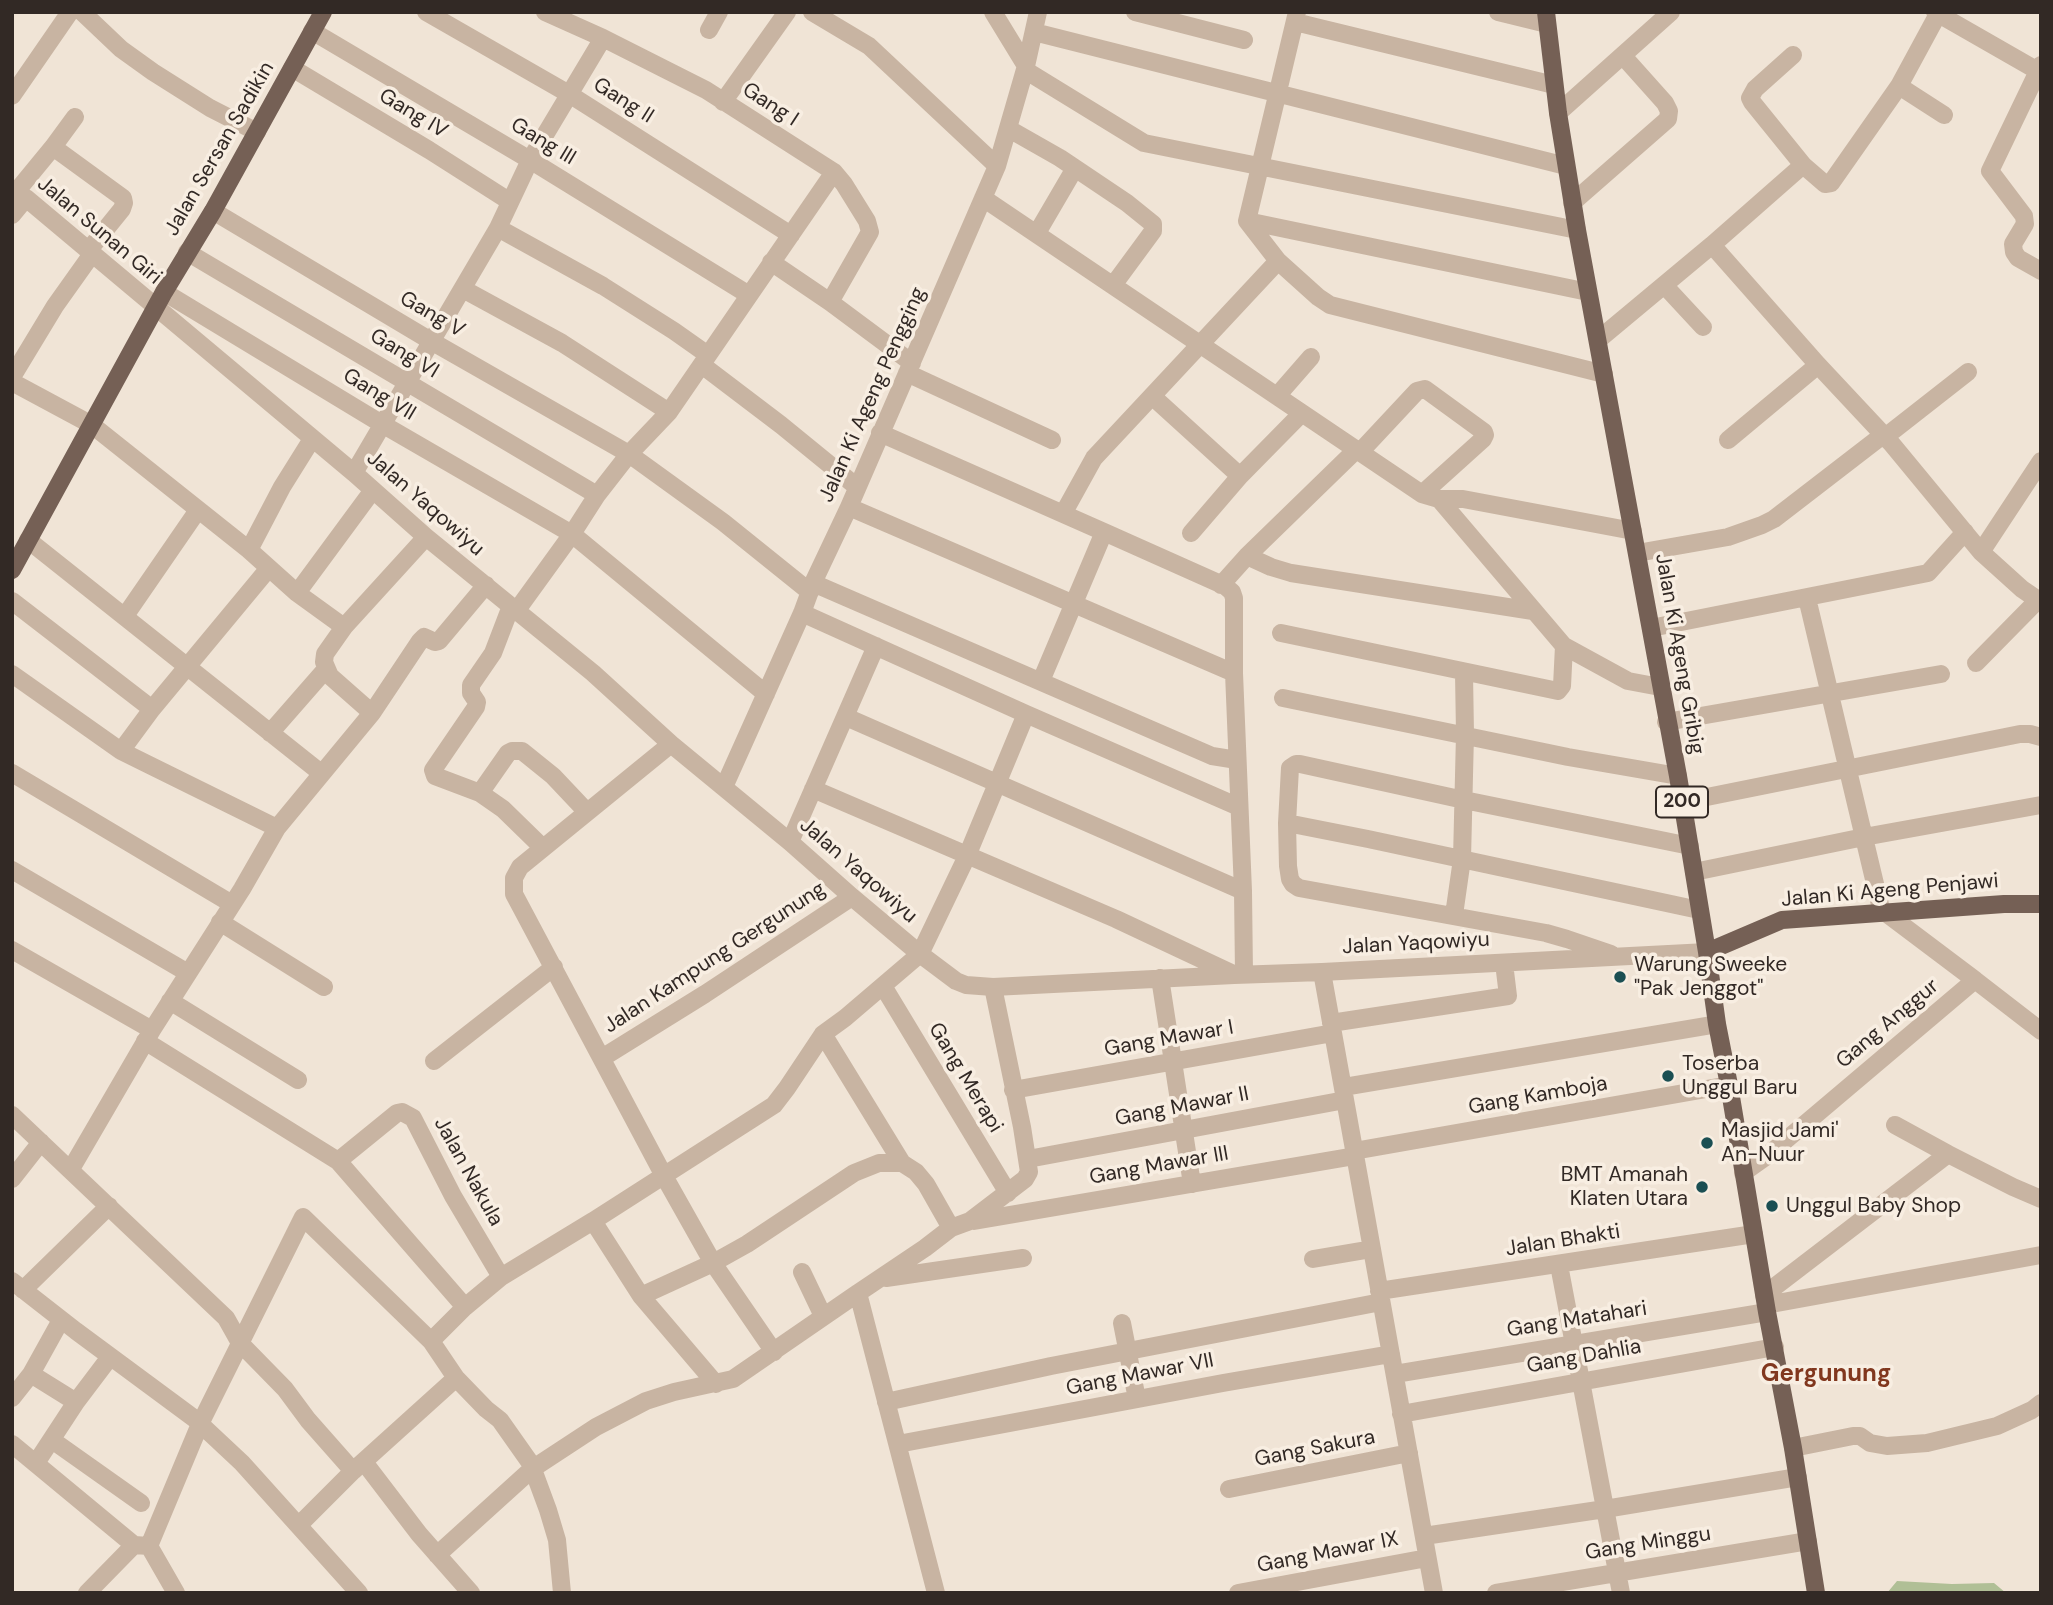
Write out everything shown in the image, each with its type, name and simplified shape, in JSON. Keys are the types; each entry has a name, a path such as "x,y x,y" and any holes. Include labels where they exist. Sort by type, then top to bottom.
{"main road":[{"name":"Jalan Sersan Sadikin","path":"12,570 160,300 213,211 323,12"},
{"name":"Jalan Ki Ageng Gribig","path":"1546,18 1572,203 1678,776 1717,1024 1793,1448 1816,1593"},
{"name":"Jalan Ki Ageng Penjawi","path":"1707,952 1782,920 2004,904 2041,904"}],"street":[{"path":"12,96 70,12"},
{"path":"82,12 121,49 153,72 210,108 257,132"},
{"name":"Gang II","path":"426,12 569,94 791,235"},
{"name":"Gang I","path":"545,12 672,72 834,172 867,221 870,232 830,302"},
{"path":"709,30 719,12"},
{"path":"723,102 788,12"},
{"path":"812,12 869,47 997,166"},
{"path":"993,12 1026,68 1144,143 1577,230"},
{"name":"Jalan Ki Ageng Pengging","path":"724,787 997,166 1026,68 1038,12"},
{"path":"1135,12 1244,40"},
{"path":"1498,12 1546,18"},
{"path":"1558,113 1671,12"},
{"path":"1793,55 1755,89 1751,98 1803,165 1825,184 1831,183 1899,86 1937,13 2039,68 1990,171 2024,216 2025,224 2013,244 2014,252 2018,258 2041,271"},
{"path":"1247,221 1296,17 1554,85"},
{"name":"Gang III","path":"312,31 530,160 749,295"},
{"path":"1034,32 1566,166"},
{"path":"354,473 498,228 530,160 603,38"},
{"path":"1572,203 1668,119 1669,111 1665,103 1623,56"},
{"name":"Gang IV","path":"292,68 509,201"},
{"path":"1899,86 1944,115"},
{"path":"12,215 18,193 75,117"},
{"path":"1009,129 1075,168 1153,224 1153,231 1114,284"},
{"path":"54,147 123,198 124,204 55,306 12,379 92,425 248,550 297,593 344,628"},
{"path":"1598,340 1803,165"},
{"path":"1037,233 1075,168"},
{"path":"543,848 503,809 480,793 435,776 433,769 477,707 471,693 471,685 493,653 514,608 572,534 597,495 629,454 669,412 834,172"},
{"name":"Jalan Sunan Giri","path":"18,193 90,253 160,300"},
{"path":"983,198 1358,451 1431,497 1564,646 1628,681 1660,687"},
{"name":"Gang V","path":"213,211 431,341 629,454 812,588 1041,681 1212,756 1237,760"},
{"path":"1247,221 1278,261 1330,305 1604,374"},
{"path":"1247,221 1588,292"},
{"path":"498,228 603,286 674,331 781,425 858,487"},
{"path":"1712,245 1884,436 1981,552 2039,601 1976,663"},
{"name":"Gang VI","path":"187,252 597,495"},
{"path":"1063,514 1094,457 1278,261"},
{"path":"771,262 830,302 910,368 1052,440"},
{"path":"1664,285 1703,327"},
{"path":"463,289 562,343 669,412"},
{"name":"Gang VII","path":"160,300 572,534 766,694"},
{"name":"Jalan Yaqowiyu","path":"160,300 312,439 426,537 593,673 671,744 920,954 956,981 966,985 993,987 1707,952"},
{"path":"1277,396 1311,358"},
{"path":"1728,440 1818,365"},
{"path":"1637,553 1728,537 1774,519 1968,372"},
{"path":"1221,585 1247,556 1417,391 1425,389 1485,435 1431,497"},
{"path":"1152,396 1240,476"},
{"path":"1191,533 1240,476 1302,412"},
{"path":"813,789 1239,974 1243,891 1232,592 1104,531 880,433"},
{"path":"248,550 282,486 312,439"},
{"path":"1981,552 2041,461"},
{"path":"297,593 373,490"},
{"path":"1431,497 1463,499 1633,531"},
{"path":"849,507 1234,673"},
{"path":"125,616 198,510"},
{"path":"1041,681 1104,531"},
{"path":"1651,628 1928,573 1965,532"},
{"path":"372,713 330,676 324,662 325,654 344,628 426,537"},
{"path":"28,540 321,773"},
{"path":"1247,556 1291,573 1533,611"},
{"path":"121,751 152,709 269,568"},
{"path":"71,1169 170,1001 277,828 372,713 420,641 425,637 439,641 486,585"},
{"path":"1807,598 1884,913"},
{"path":"12,601 152,709"},
{"path":"802,613 1239,807"},
{"path":"1282,632 1558,691 1562,686 1564,646"},
{"path":"790,842 876,646"},
{"path":"270,733 326,669"},
{"path":"1454,915 1462,859 1464,673"},
{"path":"12,674 121,751 277,828"},
{"path":"1666,722 1941,674"},
{"path":"1283,698 1568,757 1678,776"},
{"path":"431,1341 465,1307 501,1277 593,1222 774,1105 823,1034 920,954 968,856 1026,714"},
{"path":"846,717 1243,891"},
{"path":"1682,802 2020,734 2041,737"},
{"name":"Jalan Kampung Gergunung","path":"671,744 520,867 514,878 514,894 713,1263 775,1352"},
{"path":"480,793 508,753 517,750 522,751 553,776 587,812"},
{"path":"1619,957 1557,936 1299,888 1290,879 1287,824 1289,771 1296,764 1690,846"},
{"path":"12,773 232,904"},
{"path":"1694,872 1864,837 2041,805"},
{"path":"1287,824 1699,910"},
{"path":"12,870 188,973"},
{"name":"Jalan Kampung Gergunung","path":"603,1058 852,897"},
{"name":"Gang Anggur","path":"1743,1173 1767,1156 1975,980 1884,913"},
{"path":"220,922 324,987"},
{"path":"12,950 149,1036 338,1161 465,1307"},
{"name":"Gang Mawar I","path":"1013,1090 1172,1062 1332,1028 1508,996 1504,963"},
{"path":"434,1061 554,967"},
{"path":"1322,972 1434,1593"},
{"path":"1160,978 1192,1184"},
{"path":"1975,980 2041,1031"},
{"name":"Gang Merapi","path":"883,986 1008,1193"},
{"path":"437,1555 532,1469 586,1433 625,1410 674,1392 733,1379 951,1228 970,1221 1025,1180 1029,1172 1028,1159 993,987"},
{"path":"170,1001 298,1080"},
{"name":"Gang Mawar II","path":"1028,1159 1183,1129 1344,1093 1717,1024"},
{"path":"823,1034 902,1163 921,1177 951,1228"},
{"name":"Gang Kamboja","path":"1355,1154 1729,1086"},
{"name":"Jalan Nakula","path":"338,1161 397,1113 408,1114 413,1118 453,1196 501,1277"},
{"path":"12,1115 226,1318 240,1343 285,1389 308,1420 358,1467 471,1593"},
{"path":"1895,1125 2012,1187 2041,1199"},
{"path":"12,1179 41,1142"},
{"name":"Gang Mawar III","path":"970,1221 1355,1154"},
{"path":"1766,1304 1948,1154"},
{"path":"641,1296 713,1263 753,1240 854,1172 878,1163 902,1163"},
{"path":"109,1206 18,1285 200,1424 227,1448 359,1593"},
{"path":"87,1593 141,1545 303,1217 431,1341 456,1378 505,1425 532,1469 545,1501 557,1540 562,1593"},
{"path":"593,1222 641,1296 716,1384"},
{"name":"Jalan Bhakti","path":"887,1402 1380,1297 1754,1234"},
{"path":"1313,1259 1372,1248"},
{"name":"Gang Matahari","path":"1395,1374 2041,1255"},
{"path":"879,1279 1023,1258"},
{"path":"1559,1265 1621,1593"},
{"path":"802,1272 824,1316"},
{"path":"858,1293 936,1593"},
{"path":"12,1398 31,1374 61,1320"},
{"path":"1122,1323 1137,1399"},
{"name":"Gang Dahlia","path":"1401,1414 1775,1347"},
{"name":"Gang Mawar VII","path":"898,1444 1391,1354"},
{"path":"36,1463 76,1402 110,1357"},
{"path":"31,1374 76,1402"},
{"path":"299,1525 456,1378"},
{"path":"1793,1448 1853,1436 1860,1436 1878,1446 1927,1443 1997,1426 2041,1403"},
{"path":"52,1440 141,1503"},
{"path":"12,1444 141,1545 176,1593"},
{"name":"Gang Sakura","path":"1229,1489 1409,1453"},
{"path":"1424,1536 1798,1477"},
{"name":"Gang Minggu","path":"1496,1593 1808,1541"},
{"name":"Gang Mawar IX","path":"1238,1593 1427,1558"}],"green space":[{"path":"1897,1581 1994,1583 2006,1593 1887,1593"}],"place":[{"name":"Warung Sweeke \"Pak Jenggot\"","path":"1620,977"},
{"name":"Toserba Unggul Baru","path":"1668,1076"},
{"name":"Masjid Jami' An-Nuur","path":"1707,1143"},
{"name":"BMT Amanah Klaten Utara","path":"1702,1187"},
{"name":"Unggul Baby Shop","path":"1772,1206"}],"district":[{"name":"Gergunung","path":"1826,1375"}]}
